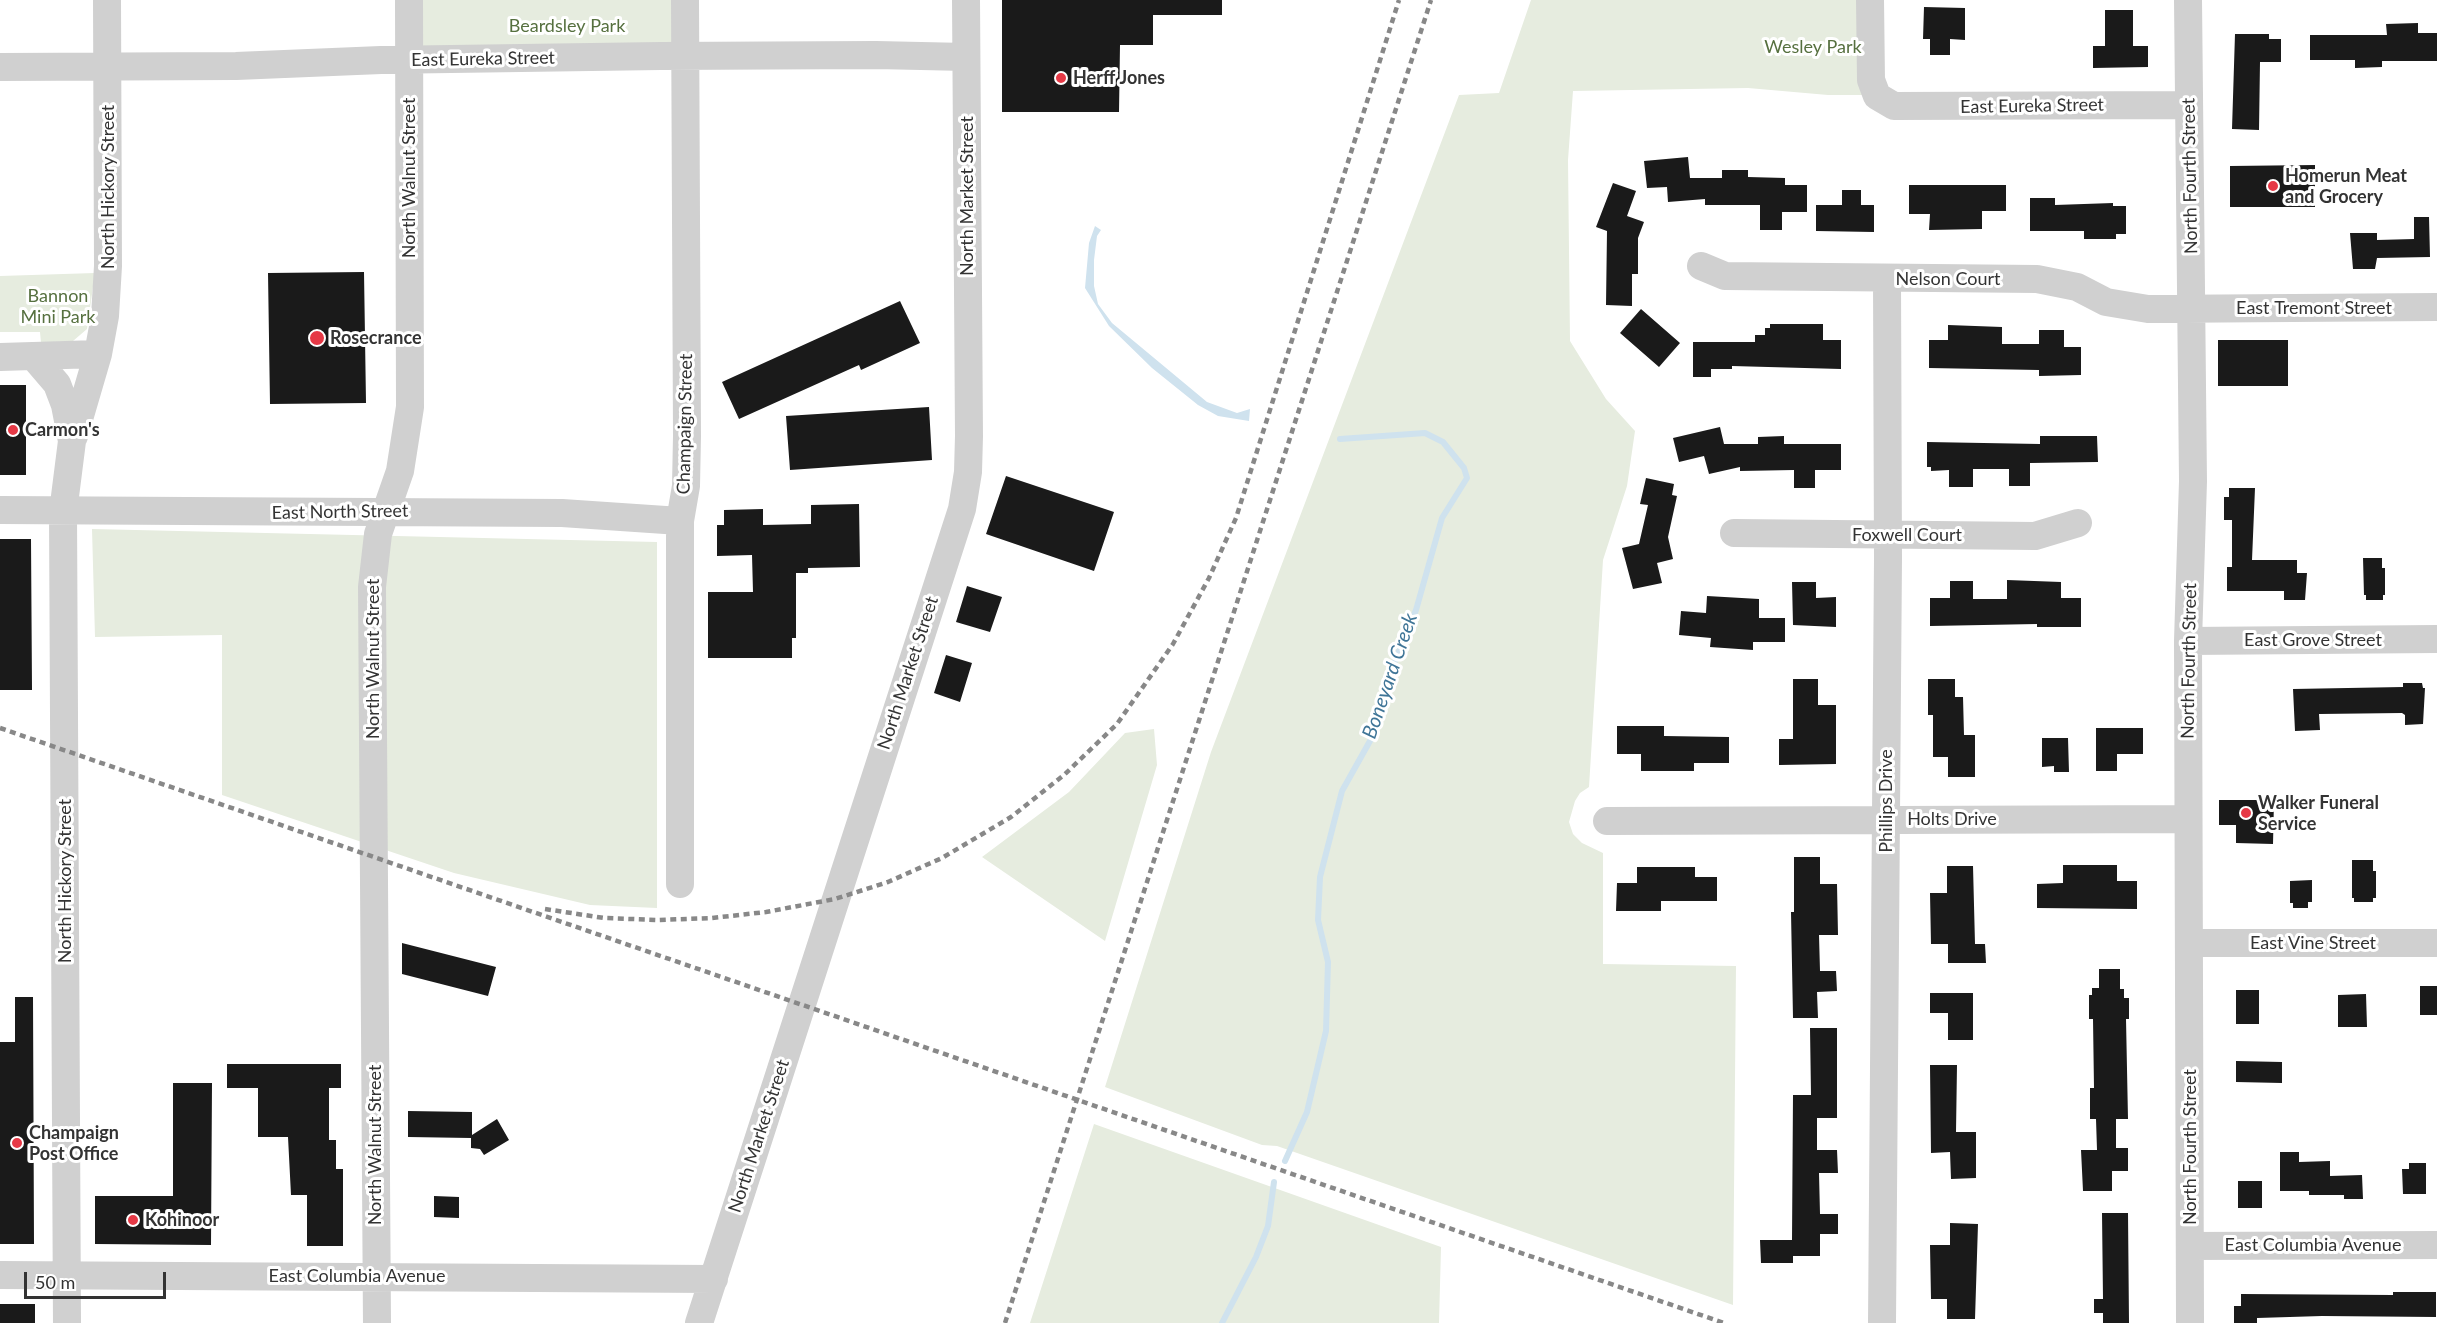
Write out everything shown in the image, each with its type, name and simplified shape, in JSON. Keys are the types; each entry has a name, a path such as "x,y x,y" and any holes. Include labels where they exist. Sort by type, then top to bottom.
{"street":[{"name":"North Hickory Street","path":"67,1323 63,512 72,441 98,354 105,316 108,266 107,0"},
{"name":"North Walnut Street","path":"376,1323 372,587 376,547 384,512 400,471 410,407 408,0"},
{"name":"Champaign Street","path":"680,884 680,521 686,486 687,436 685,0"},
{"name":"North Market Street","path":"699,1323 962,508 968,472 969,436 966,0"},
{"name":"East Eureka Street","path":"1870,0 1871,80 1877,96 1894,106 2189,105"},
{"name":"North Fourth Street","path":"2188,0 2193,481 2188,641 2190,1323"},
{"name":"East Eureka Street","path":"0,67 236,66 409,60 876,54 966,57"},
{"name":"Nelson Court","path":"1701,266 1725,276 2037,279 2077,287 2106,302 2127,307 2192,309"},
{"name":"Phillips Drive","path":"1881,1323 1888,536 1887,279"},
{"name":"East Tremont Street","path":"2192,309 2437,307"},
{"path":"0,357 98,354"},
{"name":"North Hickory Street","path":"33,356 57,384 65,405 72,441"},
{"name":"East North Street","path":"0,510 562,513 680,521"},
{"name":"Foxwell Court","path":"1734,533 2035,536 2078,523"},
{"name":"East Grove Street","path":"2188,641 2437,639"},
{"name":"Holts Drive","path":"1607,821 2188,819"},
{"name":"East Vine Street","path":"2189,943 2437,943"},
{"name":"East Columbia Avenue","path":"2190,1246 2437,1245"},
{"name":"East Columbia Avenue","path":"0,1275 714,1279"}],"green space":[{"name":"Beardsley Park","path":"414,0 681,0 681,51 414,54"},
{"name":"Wesley Park","path":"1531,0 1871,0 1868,95 1828,95 1748,88 1573,91 1568,160 1570,341 1606,399 1635,431 1627,486 1603,560 1589,787 1580,793 1575,801 1569,822 1573,834 1582,843 1603,853 1603,964 1736,966 1733,1305 1277,1146 1262,1145 1105,1087 1211,752 1459,95 1499,93"},
{"name":"Bannon Mini Park","path":"95,273 87,329 73,341 41,343 40,332 0,332 0,276"},
{"path":"92,529 657,542 657,908 590,905 454,873 222,795 222,635 95,637"},
{"path":"1154,729 1157,765 1105,941 982,857 1069,792 1125,733"},
{"path":"1094,1124 1441,1247 1439,1323 1030,1323"}],"water":[{"path":"1095,226 1101,230 1097,236 1094,260 1094,286 1098,304 1112,323 1207,402 1237,413 1250,409 1249,421 1218,416 1198,405 1152,368 1109,326 1085,288 1089,243"}],"building":[{"name":"Herff Jones","path":"1002,0 1222,0 1222,15 1153,15 1153,45 1120,45 1119,112 1002,112"},
{"path":"1924,7 1965,8 1965,40 1950,39 1950,55 1930,55 1930,39 1923,39"},
{"path":"2105,10 2133,10 2133,46 2148,46 2148,67 2093,68 2093,46 2105,46"},
{"path":"2418,23 2418,33 2437,33 2437,61 2382,61 2382,67 2355,68 2355,60 2310,60 2310,35 2387,35 2386,24"},
{"path":"2235,34 2269,34 2269,39 2281,39 2281,62 2260,62 2259,130 2232,129"},
{"path":"1688,157 1690,178 1722,178 1722,170 1748,170 1748,177 1785,178 1785,185 1807,185 1807,212 1782,212 1782,230 1760,230 1760,205 1705,205 1705,199 1668,202 1667,187 1647,188 1644,161"},
{"name":"Homerun Meat and Grocery","path":"2315,165 2315,207 2230,207 2230,166"},
{"path":"1613,183 1636,191 1627,216 1644,222 1638,238 1638,274 1632,274 1632,306 1606,305 1607,231 1596,227"},
{"path":"1909,185 2006,185 2006,211 1982,211 1982,229 1929,230 1930,214 1909,214"},
{"path":"1842,190 1861,190 1861,205 1874,205 1874,232 1816,231 1816,205 1842,205"},
{"path":"2030,198 2055,198 2055,205 2113,203 2113,206 2126,206 2126,234 2116,234 2116,239 2084,239 2084,231 2030,231"},
{"path":"2414,217 2429,217 2430,257 2377,258 2375,269 2353,269 2350,233 2377,233 2377,240 2414,239"},
{"name":"Rosecrance","path":"364,272 366,403 270,404 268,273"},
{"path":"900,301 920,343 861,370 859,365 739,419 722,382"},
{"path":"1641,309 1680,343 1659,367 1620,333"},
{"path":"1770,324 1823,324 1823,340 1841,340 1841,369 1732,366 1732,369 1711,369 1711,377 1693,377 1693,342 1755,342 1755,335 1765,335 1765,328 1770,328"},
{"path":"1948,325 2002,327 2002,344 2039,344 2039,330 2064,330 2064,347 2081,347 2081,375 2039,376 2039,370 1929,368 1929,340 1948,340"},
{"path":"2218,340 2288,340 2288,386 2218,386"},
{"name":"Carmon's","path":"0,385 26,385 26,475 0,475"},
{"path":"929,407 932,460 790,470 786,416"},
{"path":"1720,427 1724,444 1758,444 1758,437 1784,436 1784,444 1841,444 1841,470 1815,470 1815,488 1794,488 1794,470 1740,471 1740,467 1709,474 1704,456 1679,462 1673,438"},
{"path":"2040,436 2097,436 2098,462 2030,463 2030,486 2009,486 2009,469 1973,469 1973,487 1949,487 1949,470 1931,471 1931,467 1927,467 1927,442 2040,444"},
{"path":"1006,476 1114,512 1094,571 986,534"},
{"path":"1646,478 1674,484 1672,495 1677,496 1668,537 1673,559 1657,563 1662,583 1633,589 1622,548 1639,544 1648,505 1640,504"},
{"path":"2229,488 2255,488 2252,560 2297,560 2297,573 2307,573 2305,600 2284,600 2284,591 2227,591 2227,567 2232,567 2232,520 2224,520 2224,497 2229,497"},
{"path":"859,504 860,567 808,568 808,573 796,573 796,638 792,638 792,658 708,658 708,592 753,592 752,555 717,556 717,525 724,525 724,510 763,509 763,525 811,524 811,505"},
{"path":"0,539 31,539 32,690 0,690"},
{"path":"2363,558 2382,558 2382,568 2385,568 2383,600 2366,600"},
{"path":"2007,580 2061,582 2061,598 2081,598 2081,627 2037,627 2037,624 1930,626 1930,598 1950,598 1950,581 1973,581 1973,599 2007,599"},
{"path":"1792,582 1816,582 1816,598 1836,597 1836,627 1793,625"},
{"path":"967,586 1002,597 990,632 956,622"},
{"path":"1707,596 1759,599 1759,618 1785,618 1785,642 1753,642 1753,650 1710,647 1711,638 1679,635 1681,611 1706,613"},
{"path":"946,655 972,663 960,702 934,693"},
{"path":"1793,679 1818,679 1818,705 1836,705 1836,764 1779,765 1779,739 1793,739"},
{"path":"1928,679 1955,679 1955,697 1963,697 1964,735 1975,735 1975,777 1948,777 1948,757 1933,757 1933,715 1928,715"},
{"path":"2403,683 2422,683 2425,688 2423,724 2405,725 2405,715 2402,713 2319,714 2320,730 2295,731 2293,689 2403,687"},
{"path":"1617,726 1664,726 1664,736 1729,737 1729,763 1694,763 1694,771 1641,771 1641,754 1617,754"},
{"path":"2096,728 2143,728 2143,754 2117,754 2117,771 2096,771"},
{"path":"2042,738 2068,738 2069,772 2054,772 2054,766 2042,767"},
{"name":"Walker Funeral Service","path":"2219,800 2274,800 2273,844 2236,843 2236,825 2219,825"},
{"path":"1794,857 1820,857 1820,884 1837,884 1838,935 1819,935 1820,971 1836,971 1837,991 1817,992 1818,1018 1793,1018 1791,912 1794,912"},
{"path":"2352,860 2373,860 2373,871 2376,871 2376,898 2373,898 2373,902 2354,902 2352,898"},
{"path":"2063,865 2117,865 2117,881 2137,881 2137,909 2037,908 2037,884 2063,883"},
{"path":"1947,866 1973,866 1975,944 1985,944 1986,963 1948,963 1948,944 1931,944 1930,893 1947,893"},
{"path":"1637,867 1695,867 1695,877 1717,877 1717,901 1661,901 1661,911 1616,911 1617,883 1637,883"},
{"path":"2312,880 2312,902 2308,902 2308,908 2293,908 2293,903 2290,903 2290,881"},
{"path":"402,943 496,967 488,996 402,974"},
{"path":"2099,969 2120,969 2120,989 2124,989 2124,998 2129,998 2129,1019 2126,1019 2128,1119 2116,1119 2116,1148 2128,1148 2128,1171 2112,1171 2112,1191 2083,1191 2081,1150 2097,1150 2096,1119 2090,1119 2090,1088 2094,1088 2093,1019 2089,1019 2089,995 2092,995 2092,988 2099,988"},
{"path":"2420,986 2437,986 2437,1015 2420,1015"},
{"path":"2236,990 2259,990 2259,1024 2236,1024"},
{"path":"1930,993 1973,993 1973,1040 1948,1040 1948,1013 1930,1013"},
{"path":"2366,994 2367,1027 2338,1027 2338,995"},
{"name":"Champaign Post Office","path":"15,997 33,997 34,1244 0,1244 0,1042 15,1042"},
{"path":"1810,1028 1837,1028 1837,1118 1817,1118 1817,1150 1837,1150 1838,1173 1819,1173 1820,1214 1838,1214 1838,1234 1820,1234 1820,1256 1793,1256 1793,1263 1761,1263 1760,1240 1792,1240 1793,1095 1811,1095"},
{"path":"2236,1061 2282,1062 2282,1083 2236,1082"},
{"path":"227,1064 341,1064 341,1088 329,1088 329,1140 336,1140 336,1169 343,1169 343,1246 307,1246 307,1195 291,1195 288,1137 258,1137 258,1088 227,1088"},
{"path":"1930,1065 1957,1065 1956,1132 1976,1132 1976,1178 1951,1179 1950,1152 1931,1153"},
{"path":"173,1083 212,1083 211,1245 95,1244 95,1196 173,1196"},
{"path":"408,1111 472,1112 472,1135 497,1119 509,1140 484,1155 480,1149 471,1148 471,1138 408,1137"},
{"path":"2280,1152 2299,1152 2299,1162 2330,1161 2330,1176 2362,1175 2363,1199 2344,1199 2344,1195 2309,1195 2309,1191 2280,1191"},
{"path":"2409,1163 2426,1163 2426,1194 2403,1194 2402,1169 2409,1169"},
{"path":"2238,1181 2262,1181 2262,1208 2238,1208"},
{"path":"434,1196 459,1197 459,1218 434,1217"},
{"path":"2102,1213 2128,1213 2129,1323 2103,1323 2103,1313 2094,1313 2094,1299 2103,1299"},
{"path":"1950,1223 1978,1224 1975,1319 1947,1319 1947,1299 1931,1299 1930,1245 1950,1245"},
{"path":"2393,1292 2436,1292 2436,1317 2322,1316 2257,1318 2257,1323 2234,1323 2234,1306 2241,1306 2241,1294 2393,1295"},
{"path":"0,1304 35,1304 35,1323 0,1323"}],"waterway":[{"name":"Boneyard Creek","path":"1285,1161 1307,1112 1326,1031 1328,962 1318,920 1320,877 1342,791 1375,732 1393,666 1416,610 1442,518 1467,478 1464,468 1443,442 1425,433 1340,439"},
{"name":"Boneyard Creek","path":"1222,1323 1256,1257 1268,1226 1274,1182"}],"railway":[{"path":"545,909 604,918 658,920 712,918 766,912 835,899 888,882 942,858 1011,817 1064,775 1117,724 1173,644 1209,578 1236,518 1399,0"},
{"path":"1005,1323 1431,0"},
{"path":"0,728 1724,1323"}],"place":[{"name":"Herff Jones","path":"1061,78"},
{"name":"Homerun Meat and Grocery","path":"2273,186"},
{"name":"Rosecrance","path":"317,338"},
{"name":"Carmon's","path":"13,430"},
{"name":"Walker Funeral Service","path":"2246,813"},
{"name":"Champaign Post Office","path":"17,1143"},
{"name":"Kohinoor","path":"133,1220"}]}
